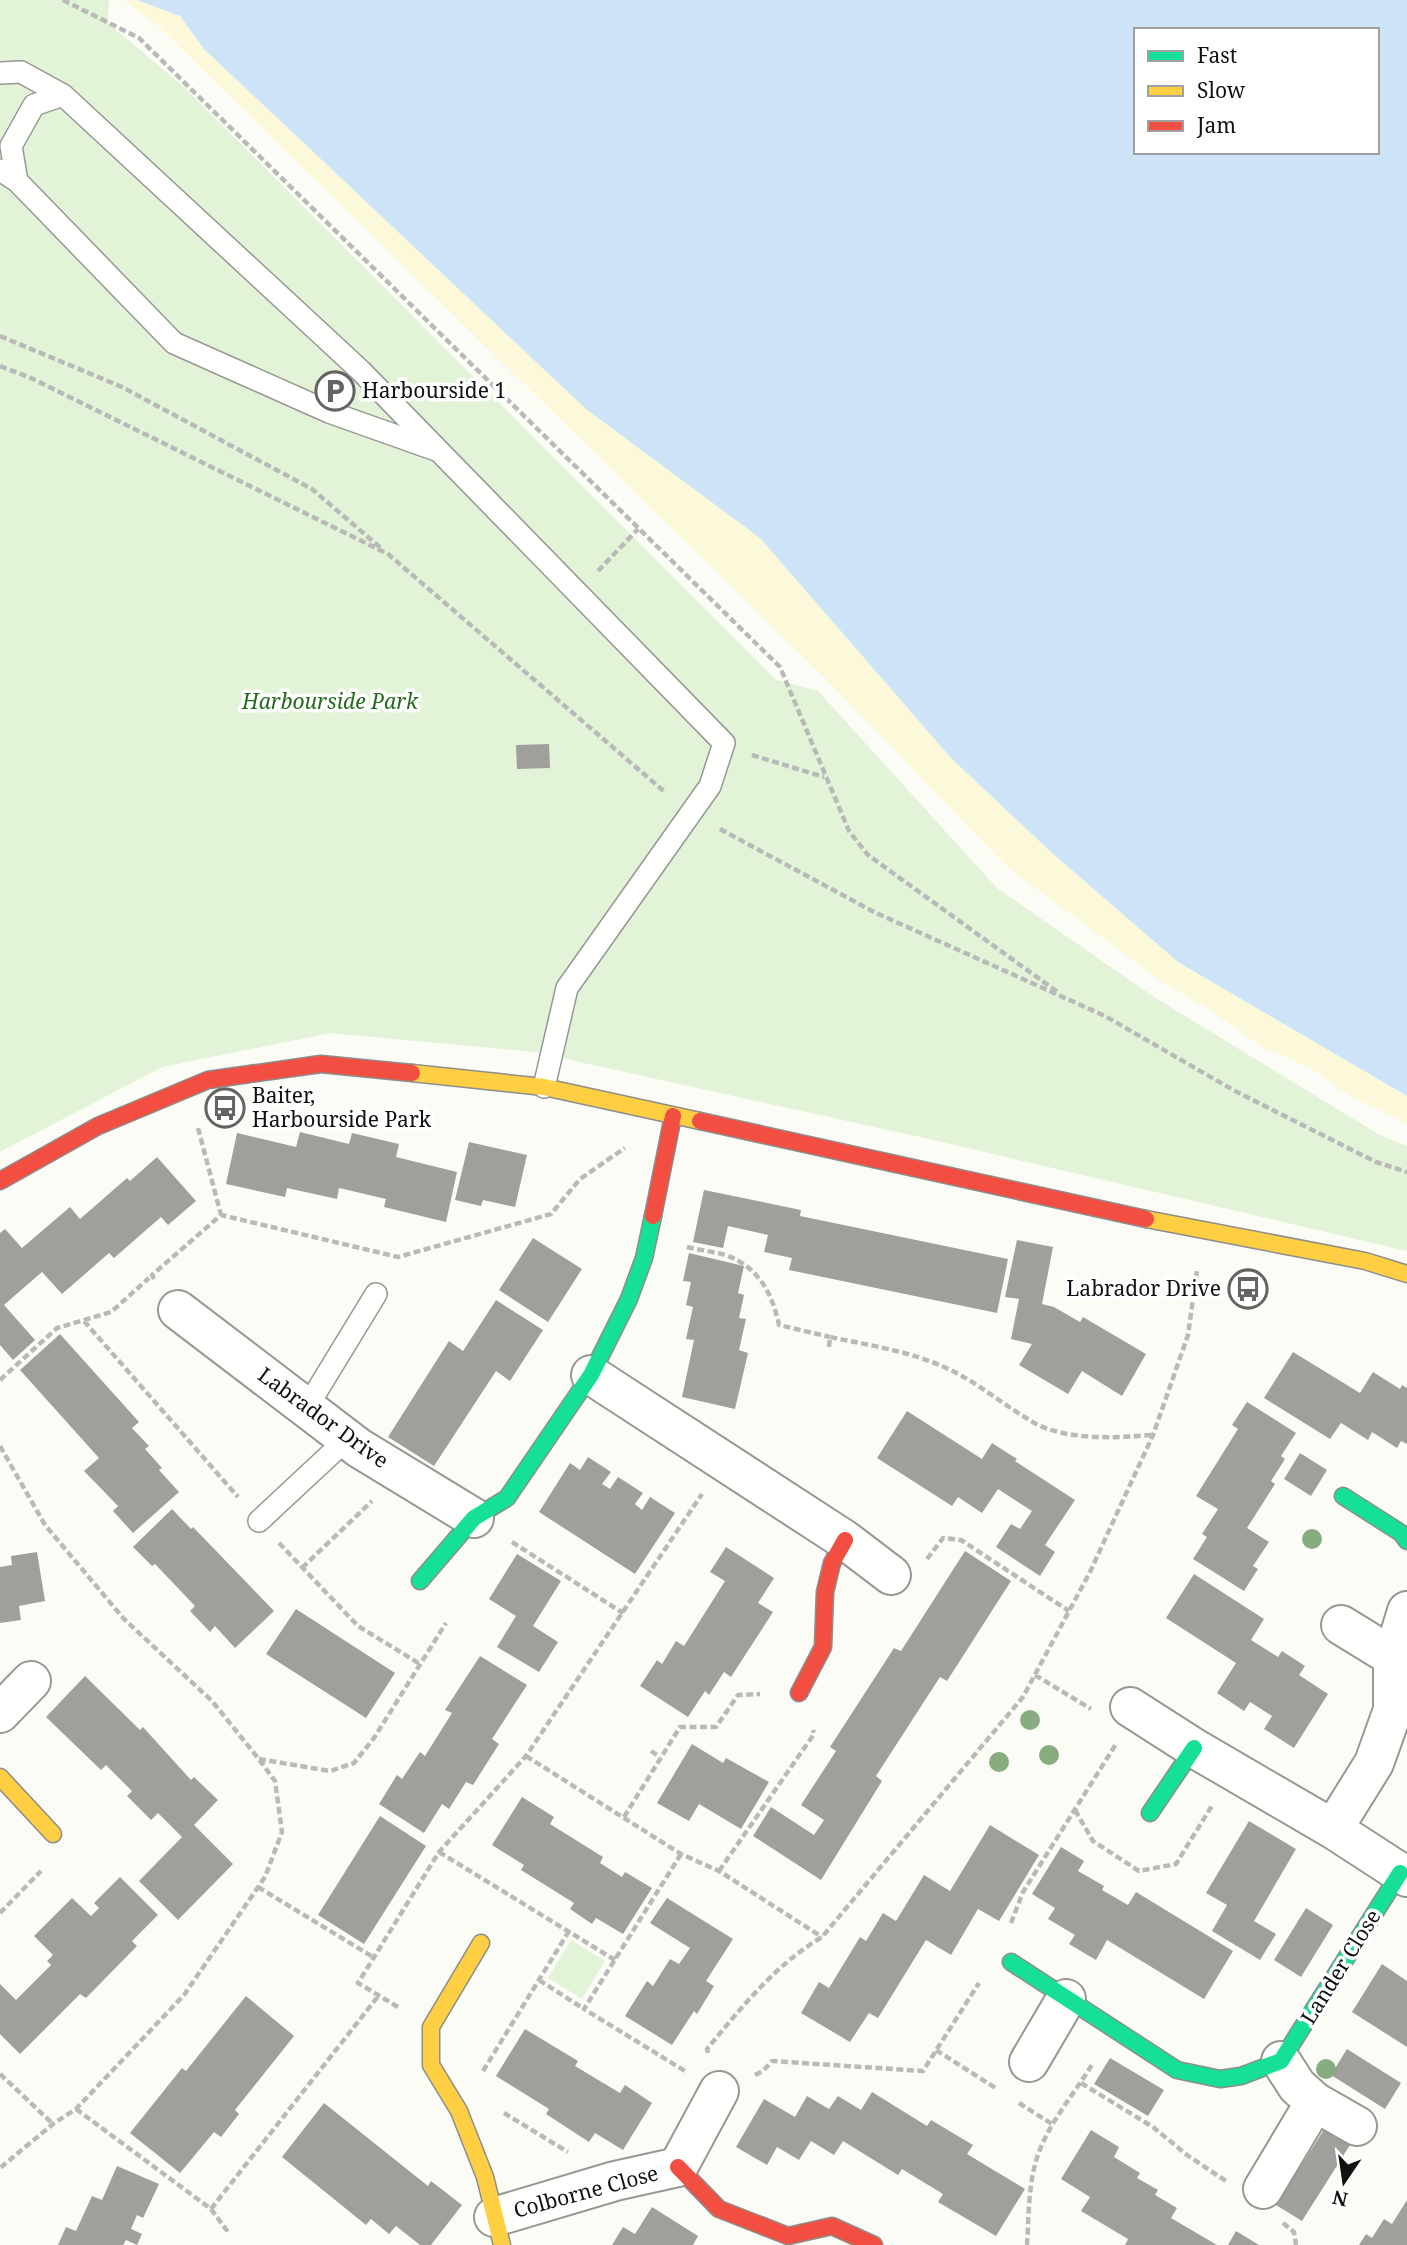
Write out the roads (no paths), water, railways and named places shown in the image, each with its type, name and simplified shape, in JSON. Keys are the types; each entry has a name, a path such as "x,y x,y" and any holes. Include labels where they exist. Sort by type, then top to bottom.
{"street":[{"path":"0,1181 98,1126 208,1080 321,1064 544,1087 1202,1231 1365,1261 1407,1274"},
{"path":"420,1581 474,1518 507,1498 590,1375 629,1299 644,1258 673,1116"},
{"name":"Labrador Drive","path":"178,1310 347,1439 474,1518"},
{"path":"590,1375 845,1540 906,1571"},
{"path":"1343,1496 1401,1533 1407,1541"},
{"path":"799,1693 822,1647 825,1592 832,1563 845,1540"},
{"path":"1333,1829 1374,1763 1393,1710 1393,1657 1407,1611"},
{"path":"1341,1625 1393,1657"},
{"path":"0,1713 31,1681"},
{"name":"Lander Close","path":"1130,1707 1194,1748 1333,1829 1404,1875 1281,2061"},
{"path":"1150,1813 1194,1748"},
{"path":"0,1777 53,1834"},
{"name":"Colborne Close","path":"481,1943 431,2027 431,2064 458,2111 485,2177 498,2231 615,2181 678,2167 719,2091"},
{"path":"1005,1957 1177,2070 1220,2079 1241,2076 1281,2061 1297,2087 1315,2102 1357,2126"},
{"path":"1030,2062 1066,1999"},
{"path":"1248,2187 1315,2102"},
{"name":"Colborne Close","path":"678,2167 719,2209 788,2236 832,2226 874,2245"}],"lane":[{"path":"0,73 21,72 63,95 361,371 724,743 710,786 567,988 544,1087"},
{"path":"63,95 34,105 11,146 8,175 174,342 329,412 439,451"},
{"path":"307,1408 376,1294"},
{"path":"258,1521 347,1439"}],"water":[{"path":"137,0 1407,0 1407,1096 1178,962 1051,852 951,758 760,538 586,409 204,49 180,16"}],"place":[{"name":"Harbourside 1","path":"335,391"},
{"name":"Baiter, Harbourside Park","path":"225,1108"},
{"name":"Labrador Drive","path":"1248,1289"}],"park label":[{"name":"Harbourside Park","path":"330,702"}]}
